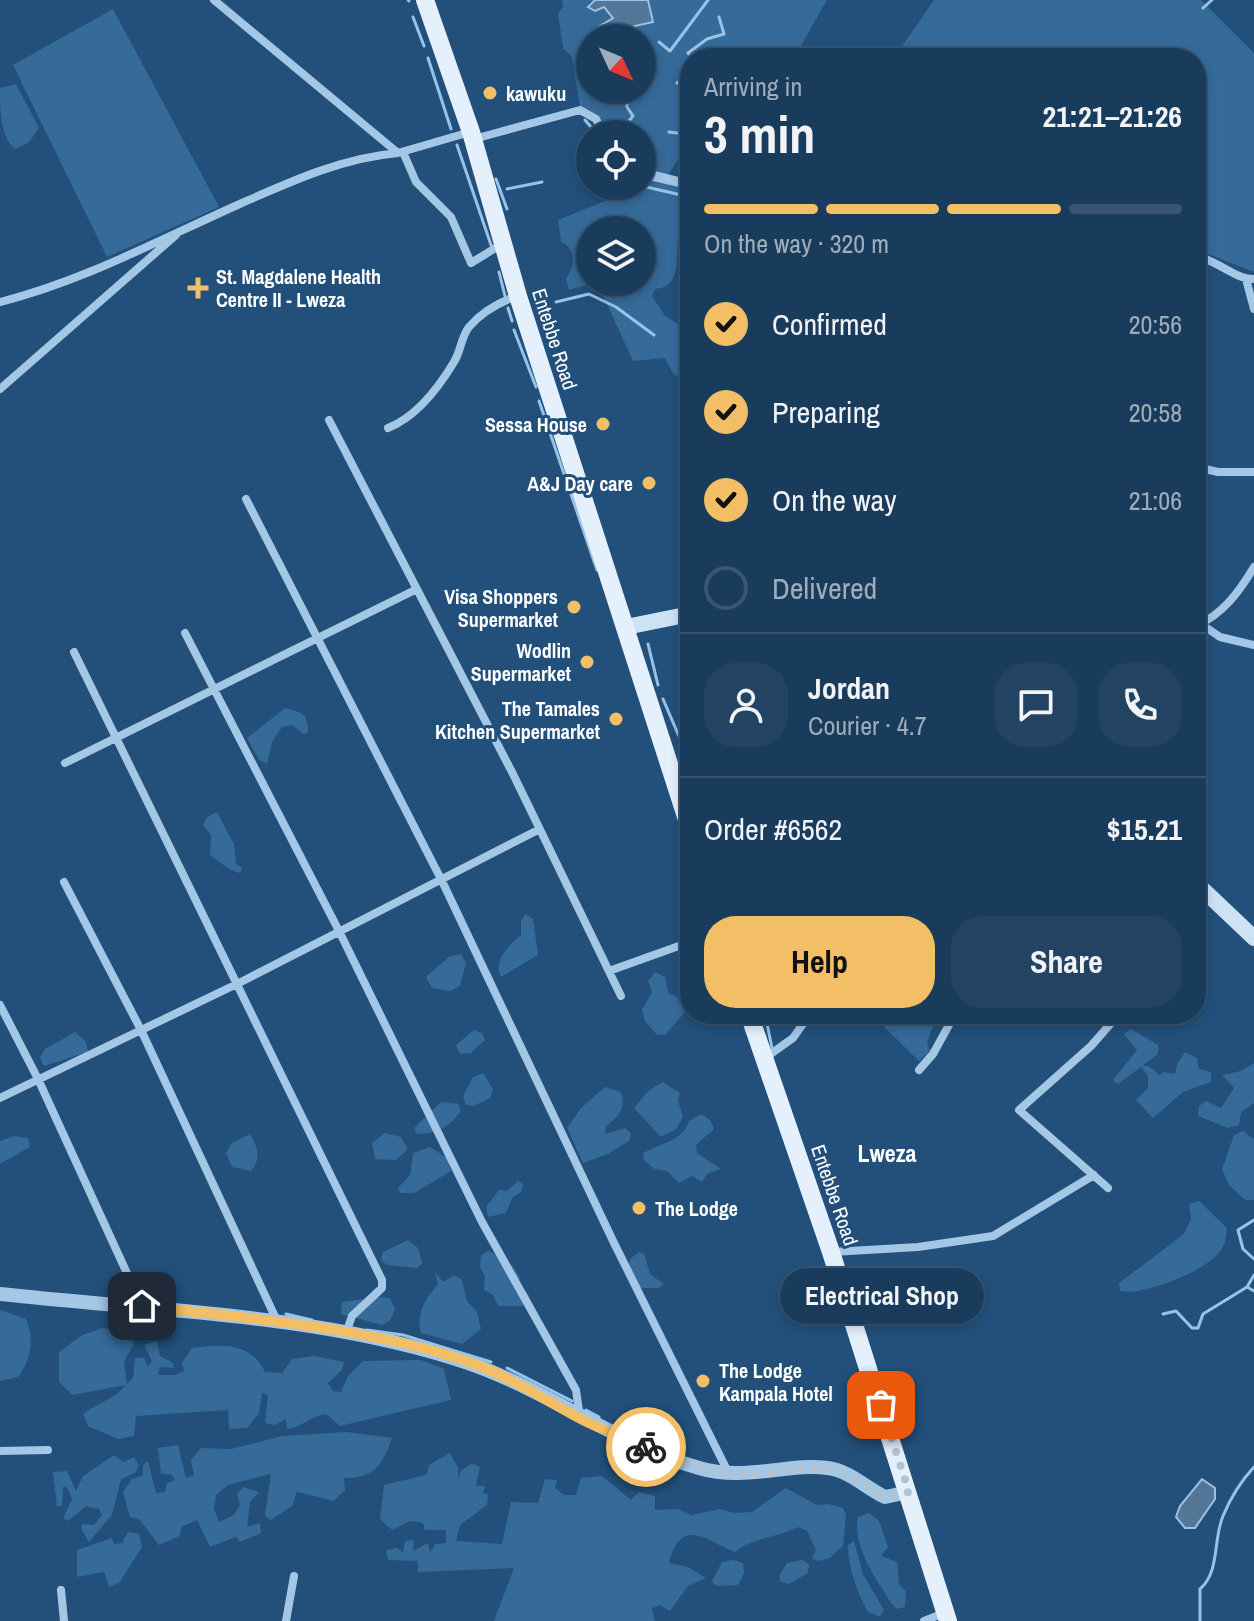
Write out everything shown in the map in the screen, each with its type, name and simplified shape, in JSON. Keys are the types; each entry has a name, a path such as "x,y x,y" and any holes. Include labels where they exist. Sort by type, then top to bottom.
{"main road":[{"name":"Entebbe Road","path":"425,0 472,136 518,296 680,797"},
{"path":"626,627 680,616"},
{"path":"1206,892 1254,938"},
{"name":"Entebbe Road","path":"753,1024 831,1252 946,1617"}],"street":[{"path":"214,0 400,153 416,182 451,217 471,263 502,244"},
{"path":"0,302 67,281 327,169 366,157 400,153 580,110 596,120"},
{"path":"656,176 680,182"},
{"path":"0,389 183,230"},
{"path":"1206,260 1250,279 1254,309"},
{"path":"388,428 411,416 439,382 455,361 467,329 494,307 518,296"},
{"path":"329,420 513,774 621,996"},
{"path":"1206,469 1254,472"},
{"path":"246,499 442,881 614,1243 729,1475"},
{"path":"1206,619 1231,601 1254,567"},
{"path":"65,763 417,589"},
{"path":"1206,629 1220,637 1254,645"},
{"path":"185,633 339,931 482,1222 576,1390 580,1419"},
{"path":"74,652 382,1280 382,1288 352,1316 345,1334"},
{"path":"0,1098 239,983 538,830"},
{"path":"64,882 141,1030 277,1322"},
{"path":"609,971 680,946"},
{"path":"0,1005 38,1079 142,1306"},
{"path":"765,1058 793,1038 803,1024"},
{"path":"919,1070 933,1054 950,1024"},
{"path":"1108,1188 1019,1110 1091,1046 1110,1024"},
{"path":"831,1252 918,1247 993,1236 1094,1175"},
{"path":"0,1294 142,1306 277,1322 345,1334 482,1367 539,1394 580,1419 699,1468 729,1475 817,1467 837,1470 885,1497 909,1492"},
{"path":"0,1451 48,1450"},
{"path":"286,1621 294,1576"},
{"path":"61,1590 64,1621"},
{"path":"924,1621 946,1617"}],"shaded area":[{"path":"562,0 595,0 588,3 626,24 576,24 576,82 572,57 563,48 558,13 563,7"},
{"path":"595,0 648,0 653,22 603,24 613,18 604,7 595,11 588,7"},
{"path":"648,0 827,0 800,48 680,48 680,159 667,176 656,172 656,120 599,120 580,104 656,104 656,24 635,24 652,13"},
{"path":"934,0 1201,0 1254,53 1254,272 1206,253 1206,48 901,48"},
{"path":"113,9 219,207 107,257 13,65"},
{"path":"16,84 39,128 29,142 15,149 4,130 0,88"},
{"path":"656,178 680,184 680,240 673,278 664,287 656,289 656,216 576,216 576,288 569,290 566,279 573,259 570,249 561,242 558,220 607,200 656,200"},
{"path":"603,296 652,296 665,316 680,325 680,376 674,375 665,358 633,361"},
{"path":"285,708 303,715 308,732 304,734 292,725 282,727 272,742 267,764 259,760 247,738"},
{"path":"217,812 234,844 236,864 242,868 240,873 210,855 211,835 203,825 207,817"},
{"path":"525,914 533,919 538,955 501,977 499,964 507,948 521,935 521,921"},
{"path":"461,954 466,963 460,986 450,991 432,988 426,978 428,975 449,957"},
{"path":"655,972 665,977 668,993 680,999 680,1018 666,1034 657,1035 645,1021 642,1010 652,992 648,981"},
{"path":"881,1024 934,1024 927,1043 930,1051 919,1061"},
{"path":"1131,1029 1158,1045 1158,1054 1118,1084 1113,1080 1137,1050 1124,1034"},
{"path":"474,1030 482,1033 485,1040 471,1053 460,1054 456,1045"},
{"path":"75,1032 86,1042 88,1052 44,1066 40,1058 45,1049"},
{"path":"1185,1052 1197,1058 1199,1069 1211,1072 1211,1082 1183,1092 1153,1118 1136,1100 1148,1088 1148,1076 1141,1066 1148,1066 1160,1075 1164,1072 1175,1074"},
{"path":"1254,1063 1254,1103 1241,1112 1239,1125 1228,1128 1198,1116 1199,1106 1206,1101 1221,1108 1234,1088 1222,1075 1241,1071"},
{"path":"483,1073 493,1089 490,1098 474,1106 466,1105 463,1096 473,1077"},
{"path":"663,1082 680,1093 678,1101 683,1117 676,1129 661,1137 634,1108 649,1090"},
{"path":"605,1087 621,1092 623,1103 618,1116 606,1126 605,1134 625,1128 631,1133 629,1141 608,1154 583,1163 567,1128 581,1108"},
{"path":"441,1102 458,1104 461,1111 442,1128 417,1134 414,1128"},
{"path":"701,1114 710,1120 714,1129 696,1145 697,1153 721,1169 707,1174 702,1182 692,1176 679,1183 667,1171 654,1169 644,1160 643,1153 677,1137 689,1121"},
{"path":"1243,1131 1254,1139 1254,1200 1245,1200 1229,1185 1222,1169 1234,1135"},
{"path":"385,1133 401,1137 408,1149 396,1160 375,1159 372,1143"},
{"path":"250,1134 257,1152 254,1167 251,1171 232,1167 226,1153 232,1143"},
{"path":"14,1136 28,1138 30,1147 0,1164 0,1141"},
{"path":"430,1147 447,1158 451,1171 414,1193 400,1193 398,1188 410,1175 413,1153"},
{"path":"518,1181 523,1184 522,1191 512,1198 506,1213 488,1217 486,1207 499,1190 507,1191"},
{"path":"1199,1201 1227,1228 1224,1245 1217,1255 1192,1272 1160,1286 1120,1291 1119,1283 1184,1234 1191,1219 1189,1204"},
{"path":"408,1240 418,1248 422,1263 418,1268 387,1265 381,1260 383,1252"},
{"path":"489,1251 513,1266 520,1277 515,1293 526,1291 530,1297 523,1306 498,1306 493,1295 484,1290 481,1255"},
{"path":"639,1252 644,1254 650,1274 664,1284 659,1288 640,1288 629,1267 630,1259"},
{"path":"435,1272 443,1282 454,1275 462,1280 467,1301 477,1312 481,1329 462,1344 421,1333 423,1307 438,1284"},
{"path":"390,1298 395,1309 390,1321 382,1325 341,1314 342,1302"},
{"path":"0,1310 26,1319 31,1342 29,1357 18,1377 0,1381"},
{"path":"103,1328 126,1332 134,1344 124,1361 127,1384 133,1378 135,1358 144,1358 148,1367 152,1361 144,1345 157,1341 160,1356 173,1363 174,1368 160,1367 158,1375 175,1375 184,1371 182,1363 192,1348 225,1346 252,1355 265,1372 282,1373 292,1359 314,1356 344,1362 342,1370 328,1383 333,1391 341,1392 348,1376 363,1361 421,1360 444,1369 451,1400 340,1426 326,1414 287,1429 286,1419 275,1425 265,1423 268,1395 262,1393 259,1413 247,1428 229,1429 228,1410 136,1416 134,1436 118,1439 88,1426 83,1414 117,1394 126,1385 72,1395 59,1382 59,1352 82,1335"},
{"path":"347,1432 392,1438 381,1463 363,1476 344,1478 345,1490 334,1501 297,1492 292,1506 271,1520 265,1516 271,1474 228,1485 216,1495 214,1509 219,1522 234,1515 240,1505 237,1494 243,1487 259,1492 250,1502 247,1527 260,1523 261,1533 240,1542 236,1537 210,1547 197,1520 181,1527 180,1536 159,1545 139,1519 130,1517 123,1492 132,1479 143,1476 143,1465 148,1461 156,1493 165,1492 167,1483 175,1480 171,1474 161,1474 158,1448 178,1445 186,1478 194,1476 191,1460 201,1448 231,1449 282,1436"},
{"path":"450,1453 458,1468 458,1479 460,1472 472,1463 480,1467 476,1486 485,1486 483,1493 488,1494 487,1505 460,1525 456,1541 502,1544 511,1502 538,1503 545,1479 557,1480 555,1488 564,1495 576,1495 581,1478 602,1476 631,1500 639,1492 655,1496 655,1510 678,1509 691,1515 720,1509 734,1513 752,1512 786,1488 817,1505 843,1508 846,1515 843,1546 830,1558 818,1561 812,1558 816,1550 807,1531 798,1527 741,1547 735,1552 705,1538 688,1535 674,1548 669,1563 688,1567 706,1578 688,1586 670,1611 660,1605 652,1608 655,1621 494,1621 514,1568 418,1572 418,1561 388,1560 386,1550 397,1548 403,1553 405,1541 414,1540 413,1551 428,1543 430,1553 435,1544 446,1543 446,1530 425,1530 423,1523 410,1521 392,1530 380,1519 384,1485 426,1475 430,1464"},
{"path":"114,1455 123,1462 134,1457 139,1466 135,1473 121,1479 112,1515 89,1542 81,1528 83,1524 94,1525 102,1515 99,1509 86,1506 68,1521 63,1518 72,1499 67,1487 63,1487 62,1506 57,1506 53,1472 67,1471 76,1491 83,1476"},
{"path":"1202,1479 1215,1488 1215,1499 1195,1528 1185,1528 1176,1517 1180,1506"},
{"path":"869,1513 879,1521 888,1547 881,1556 897,1562 899,1585 906,1591 905,1607 897,1609 891,1603 862,1551 858,1517"},
{"path":"128,1532 139,1534 142,1547 119,1583 109,1587 104,1572 77,1577 77,1550 112,1538 114,1544 122,1543"},
{"path":"854,1541 863,1574 884,1610 880,1617 867,1611 854,1579 848,1545"},
{"path":"733,1560 743,1563 744,1573 738,1585 716,1586 712,1581 722,1562"},
{"path":"802,1560 809,1564 808,1573 789,1584 781,1582 779,1576 787,1563"}],"waterway":[{"path":"659,42 670,51 708,0"},
{"path":"1203,8 1212,0"},
{"path":"413,17 424,46"},
{"path":"695,48 707,39 724,34 719,17"},
{"path":"428,58 451,129"},
{"path":"627,104 633,116 630,120"},
{"path":"669,132 680,133"},
{"path":"457,145 491,245"},
{"path":"496,179 507,209"},
{"path":"656,180 680,186"},
{"path":"507,189 542,182"},
{"path":"656,189 680,195"},
{"path":"499,272 505,296"},
{"path":"556,302 589,294 616,307 654,335"},
{"path":"508,308 512,321"},
{"path":"514,330 536,387"},
{"path":"539,401 597,570"},
{"path":"648,644 658,685"},
{"path":"663,699 680,739"},
{"path":"767,1024 772,1048"},
{"path":"1254,1220 1238,1230 1243,1249 1254,1259"},
{"path":"1254,1275 1247,1287 1254,1291"},
{"path":"1163,1314 1176,1311 1192,1328 1198,1328 1203,1314 1247,1287"},
{"path":"286,1314 312,1320"},
{"path":"367,1330 403,1335 491,1362"},
{"path":"507,1368 572,1401"},
{"path":"586,1410 599,1417"},
{"path":"636,1436 674,1452"},
{"path":"1200,1621 1200,1589 1211,1574 1223,1516 1236,1490 1254,1467"}],"way so far":[{"path":"646,1447 699,1468 729,1475 817,1467 837,1470 876,1493 893,1497 909,1492 881,1405"}],"place":[{"name":"kawuku","path":"490,93"},
{"name":"St. Magdalene Health Centre II - Lweza","path":"198,288"},
{"name":"Sessa House","path":"603,424"},
{"name":"A&J Day care","path":"649,483"},
{"name":"Visa Shoppers Supermarket","path":"574,607"},
{"name":"Wodlin Supermarket","path":"587,662"},
{"name":"The Tamales Kitchen Supermarket","path":"616,719"},
{"name":"The Lodge","path":"639,1208"},
{"name":"The Lodge Kampala Hotel","path":"703,1381"},
{"name":"Electrical Shop","path":"881,1405"}],"district":[{"name":"Lweza","path":"887,1153"}],"route":[{"path":"142,1306 277,1322 453,1358 482,1367 539,1394 580,1419 646,1447"}]}
